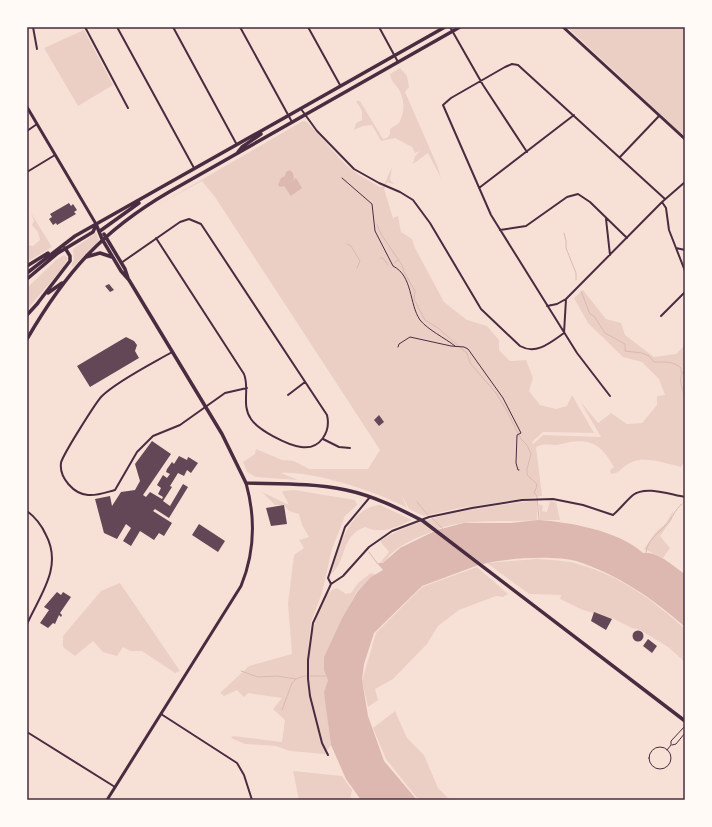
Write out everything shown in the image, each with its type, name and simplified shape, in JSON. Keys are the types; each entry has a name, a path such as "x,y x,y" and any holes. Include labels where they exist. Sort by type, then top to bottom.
{"main road":[{"path":"27,266 96,224 238,146 438,29 445,27"},
{"path":"27,339 63,282 83,258 102,239 132,215 152,202 398,62 451,29 460,27"},
{"path":"237,154 242,147 258,138 264,130"},
{"path":"100,231 151,194"},
{"path":"96,224 102,239 129,280 230,449 246,483 323,486 370,497 398,508 436,530 685,721"},
{"path":"27,279 65,248 93,232 96,224"},
{"path":"100,231 106,236 122,263 129,280"},
{"path":"27,273 66,242"},
{"path":"38,304 70,262 70,258 65,248"},
{"path":"83,258 100,253 107,254 114,259"},
{"path":"27,314 51,289 63,282"}],"street":[{"path":"33,27 37,50"},
{"path":"85,27 128,108"},
{"path":"117,27 195,169"},
{"path":"173,27 238,146"},
{"path":"240,27 292,122"},
{"path":"308,27 340,86"},
{"path":"379,27 398,62"},
{"path":"563,27 685,139"},
{"path":"451,29 481,81 527,152"},
{"path":"610,396 588,368 564,333 491,215 443,105 451,98 505,67 516,64 665,199"},
{"path":"27,107 96,224"},
{"path":"301,109 317,130 354,169 413,200 430,223 481,309 515,342 526,349 536,350 564,333"},
{"path":"479,188 574,115"},
{"path":"620,157 659,115"},
{"path":"27,131 37,124"},
{"path":"27,172 56,155"},
{"path":"547,306 557,304 566,299 665,199 685,182"},
{"path":"500,230 518,229 526,226 567,196 574,194 586,199 627,238"},
{"path":"662,202 666,208 669,230 685,272"},
{"path":"606,218 610,254"},
{"path":"122,263 156,238 184,220 194,220 201,224 326,415 328,428 323,439 314,446 301,448 259,428 247,412 246,378 242,370 156,238"},
{"path":"676,248 685,250"},
{"path":"661,316 685,292"},
{"path":"564,333 566,299"},
{"path":"172,352 102,396 63,457 61,469 65,479 72,487 87,496 115,490 128,467 146,441 157,434 180,425 225,393 247,388"},
{"path":"288,395 305,382"},
{"path":"323,439 339,447 350,448"},
{"path":"107,800 160,714 230,606 246,576 254,537 252,510 246,483"},
{"path":"328,755 322,743 310,696 308,679 313,623 331,584 343,576 378,540 414,522 459,510 540,498 575,503 613,514 634,495 643,491 685,498"},
{"path":"331,584 328,578 345,527 370,497"},
{"path":"27,511 44,530 51,546 53,558 50,577 27,624"},
{"path":"160,714 237,763 244,775 252,800"},
{"path":"27,732 115,787"}],"lane":[{"path":"668,750 660,747 653,750 649,756 653,766 659,768 668,764 670,755 668,750 671,745 671,741 685,726"},
{"path":"671,745 676,744 685,733"}],"path":[{"path":"342,178 372,204 375,231 393,266 398,268 404,277 420,320 455,346"},
{"path":"398,347 399,344 410,337 468,349 497,388 521,433 517,435 516,462 518,470 520,470"}],"shaded area":[{"path":"567,27 685,27 685,137"},
{"path":"84,30 113,85 78,106 44,48"},
{"path":"400,68 407,76 409,87 405,92 437,165 441,178 428,153 413,164 415,156 420,151 415,153 412,147 395,138 381,141 372,125 363,126 354,130 356,123 362,120 362,111 356,101 360,101 383,139 387,138 390,134 390,129 399,123 403,110 403,101 400,92 390,74"},
{"path":"303,121 307,122 346,165 359,175 380,187 383,187 392,167 390,180 394,184 387,182 384,189 393,218 398,216 401,232 412,239 415,248 444,302 467,320 487,326 499,340 499,350 510,361 526,360 533,378 529,391 540,405 556,409 567,406 572,395 594,433 543,432 532,442 533,444 543,435 601,437 580,401 598,423 611,413 627,424 642,423 657,405 657,396 665,395 659,379 642,362 623,357 588,323 574,298 583,290 606,319 621,323 625,335 654,357 676,354 685,345 685,461 681,467 650,460 638,460 629,463 617,473 611,474 610,470 614,467 610,460 602,450 592,443 578,441 557,445 547,444 536,447 542,496 460,508 424,516 409,509 401,494 407,508 364,490 310,475 281,473 298,480 256,477 247,472 243,462 255,454 256,449 282,460 294,461 309,469 368,469 380,450 215,197 202,181 158,205"},
{"path":"290,170 293,173 294,179 286,185 296,178 302,188 291,196 284,186 280,187 278,185 281,178"},
{"path":"31,213 52,247 27,262 27,245 33,246 40,240 38,232 32,225 34,221"},
{"path":"96,233 99,240 73,267 71,265 74,260 73,249"},
{"path":"64,255 68,258 64,266 27,310 27,288 56,260"},
{"path":"294,490 355,500 357,505 345,516 332,549 322,593 311,622 308,650 321,605 331,591 337,588 346,594 351,593 358,583 371,573 375,574 358,590 342,618 324,657 328,680 324,692 331,745 325,754 290,751 276,746 245,744 231,738 233,736 282,742 285,720 273,709 282,698 248,693 244,697 237,690 224,696 220,693 249,666 292,654 288,603 294,555 304,548 299,540 309,537 302,525 299,514 289,511 284,505 275,505 262,492 289,505 282,491"},
{"path":"537,500 537,520 469,522 443,527 405,544 395,550 385,561 380,563 389,552 380,541 416,523 436,517 476,509"},
{"path":"550,501 556,502 560,520 540,520 539,504 543,506 542,511 547,512"},
{"path":"380,505 412,520 389,529 377,530 365,527 357,531 347,543 336,569 330,575 336,554 352,522 360,513 369,508"},
{"path":"673,511 672,519 660,536 670,548 663,558 644,549 655,533 666,523"},
{"path":"538,520 565,523 608,533 633,545 643,553 660,556 671,563 685,574 685,627 648,597 620,580 591,566 567,559 555,558 516,559 483,564 443,535 481,564 422,586 374,633 364,664 362,680 368,716 384,761 417,800 361,800 346,779 331,745 324,692 328,680 324,670 324,657 342,618 358,591 371,577 383,570 377,563 383,563 400,548 437,530 464,523 511,523"},
{"path":"536,559 559,560 576,563 610,576 637,591 662,609 685,629 685,662 668,647 640,630 632,628 614,619 583,610 560,599 561,595 529,594 487,563"},
{"path":"477,567 508,594 503,597 496,596 459,610 438,626 427,644 393,679 375,689 378,700 368,707 362,681 376,633 422,587"},
{"path":"120,583 180,671 175,673 142,651 130,651 123,647 117,656 103,652 93,641 75,656 63,647 63,636 101,591"},
{"path":"395,711 407,738 424,755 438,788 450,800 420,800 386,759 373,728"},
{"path":"293,771 342,776 352,790 350,800 299,800"}],"building":[{"path":"69,203 71,206 73,204 77,210 74,212 76,214 57,225 56,223 53,225 49,219 52,217 50,214"},
{"path":"109,284 114,290 110,292 105,286"},
{"path":"126,337 134,341 137,345 135,351 139,358 90,387 77,366"},
{"path":"379,415 384,422 379,426 374,420"},
{"path":"152,441 171,454 143,495 146,497 150,492 162,499 163,497 158,494 161,488 157,485 163,475 167,478 170,474 166,472 167,469 172,462 174,464 179,456 187,460 188,457 198,463 191,473 187,470 184,476 178,473 170,486 172,487 163,501 170,506 183,484 188,487 169,518 155,509 153,511 172,523 164,536 159,533 154,540 140,531 131,546 123,541 131,528 126,524 117,539 104,533 95,499 110,496 112,506 121,492 135,490 140,481 135,464"},
{"path":"284,505 287,524 271,526 266,508"},
{"path":"199,524 225,541 218,552 192,535"},
{"path":"57,592 61,595 63,592 71,597 60,613 62,615 61,617 59,615 55,624 53,623 48,628 40,623 49,610 44,607"},
{"path":"594,612 612,619 606,630 591,621"},
{"path":"636,631 640,631 642,632 642,640 636,641 633,638 633,634"},
{"path":"648,639 657,646 652,653 643,646"}],"waterway":[{"path":"377,225 381,234 402,265 404,272 415,291 414,299 425,320 438,328 467,353 470,363 496,393 521,439 527,445 531,454 527,475 536,483 537,486 534,493 537,496 539,520"},
{"path":"564,233 566,248 576,273 576,280"},
{"path":"347,244 351,246 360,261 357,268"},
{"path":"380,258 383,258 388,265"},
{"path":"394,263 398,260"},
{"path":"581,291 590,314 594,316 605,333 625,344 625,351 642,353 649,356 654,362 669,362 675,364 681,368 681,373"},
{"path":"685,370 681,376 685,398"},
{"path":"417,502 428,515"},
{"path":"646,552 651,540 669,522 682,504"},
{"path":"432,518 443,529"},
{"path":"369,552 377,563"},
{"path":"241,671 258,677 277,676 296,679 304,676 326,676"},
{"path":"282,710 292,683 296,679"}]}
